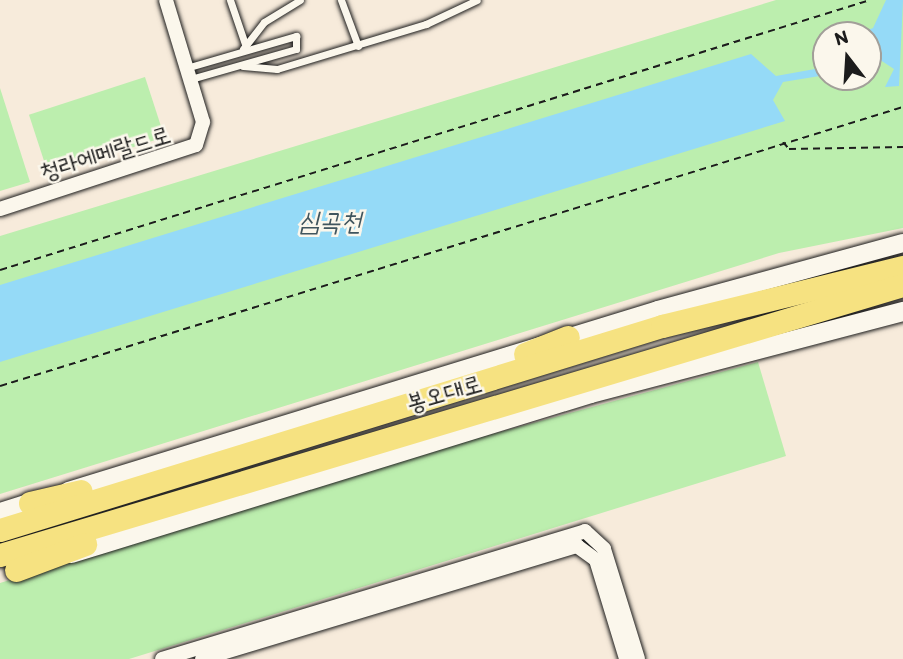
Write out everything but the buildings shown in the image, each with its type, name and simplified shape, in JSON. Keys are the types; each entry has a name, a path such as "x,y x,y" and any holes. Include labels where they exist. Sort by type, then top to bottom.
{"highway":[{"name":"봉오대로","path":"0,530 662,326 903,267"},
{"name":"봉오대로","path":"5,567 286,468 903,285"},
{"path":"334,427 568,337"},
{"path":"341,451 590,394"},
{"path":"30,503 282,443"}],"main road":[{"name":"봉오대로","path":"5,567 590,394 903,311"}],"street":[{"name":"청라에메랄드로","path":"0,209 188,152 203,134 189,73 166,0"},
{"name":"봉오대로","path":"0,512 568,337 903,243"},
{"path":"202,659 585,531 604,549 638,659"},
{"path":"162,659 231,649 577,546 596,560 626,659"}],"lane":[{"path":"230,0 243,49"},
{"path":"243,49 264,22 300,0"},
{"path":"341,0 358,47"},
{"path":"243,66 277,69 358,47 474,1"},
{"path":"291,36 299,46 243,66 189,73 243,49 291,36"}],"path":[{"path":"0,270 870,0"},
{"path":"0,386 903,107"},
{"path":"784,144 903,147"}],"green space":[{"path":"776,0 903,0 903,228 779,253 0,494 0,236"},
{"path":"145,77 164,137 48,175 29,115"},
{"path":"0,88 30,182 0,191"},
{"path":"758,362 786,456 129,659 0,659 0,583 437,449"}],"water":[{"path":"886,0 903,0 899,86 885,87 894,69 882,61 882,21 876,21"},
{"name":"심곡천","path":"751,54 776,76 812,70 812,77 783,82 773,100 785,121 0,362 0,285"}]}
